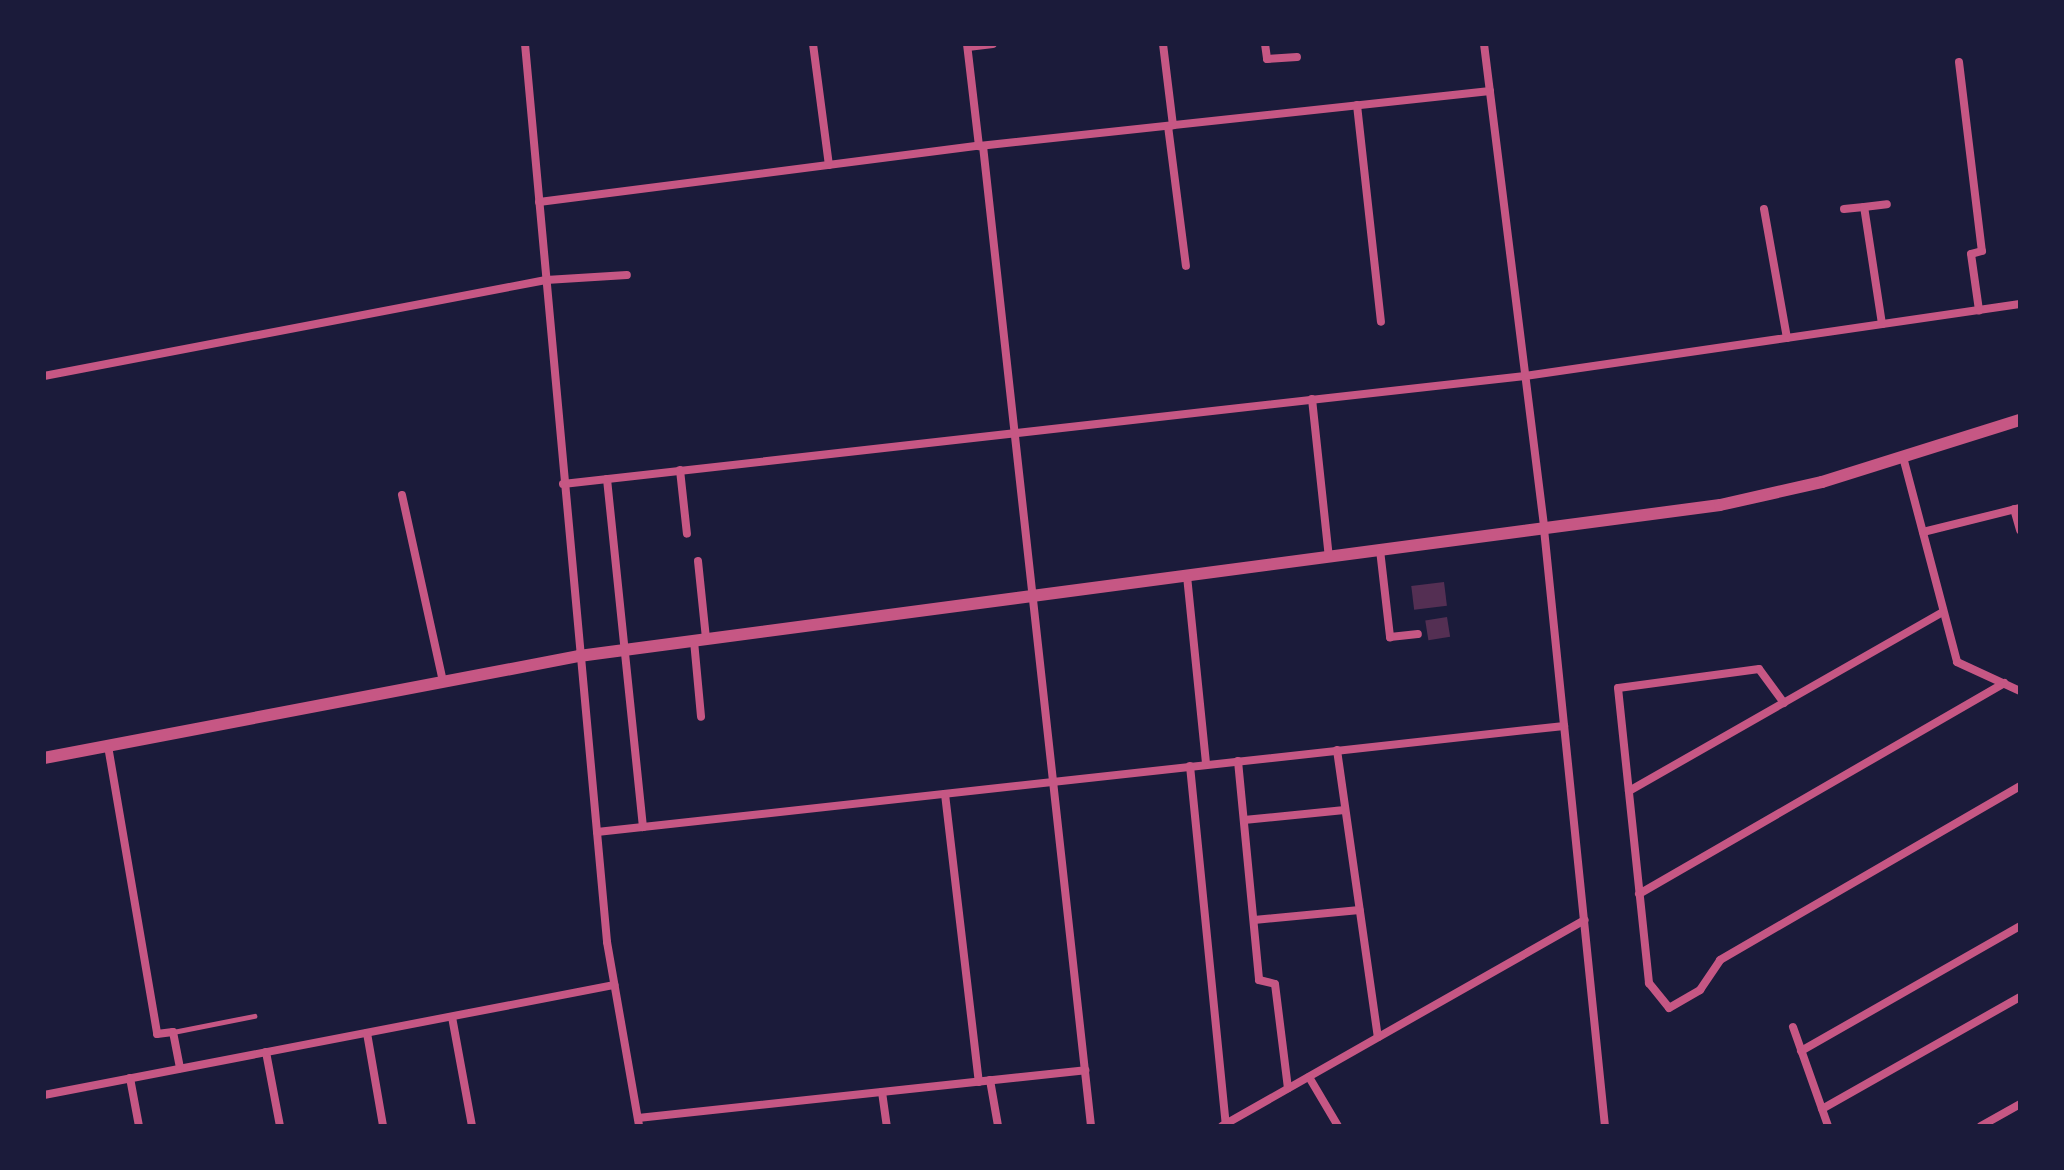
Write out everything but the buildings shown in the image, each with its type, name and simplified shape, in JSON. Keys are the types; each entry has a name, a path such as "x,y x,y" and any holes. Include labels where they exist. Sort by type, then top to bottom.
{"street":[{"path":"525,44 597,832 614,985 638,1122 1085,1070"},
{"path":"813,44 829,165"},
{"path":"993,44 968,45 1013,432 1036,596 1091,1126"},
{"path":"1163,44 1186,266"},
{"path":"1265,44 1267,59 1297,57"},
{"path":"1484,44 1544,529 1605,1126"},
{"path":"1959,62 1982,251 1971,254 1979,310"},
{"path":"539,202 981,146 1490,91"},
{"path":"1357,105 1381,322"},
{"path":"1844,209 1887,204"},
{"path":"1864,207 1882,324"},
{"path":"1764,209 1787,338"},
{"path":"44,376 546,280 627,275"},
{"path":"563,484 1525,376 2020,304"},
{"path":"1312,399 1329,557"},
{"path":"44,758 579,656 1720,505 1903,457 2020,420"},
{"path":"1903,457 1957,662 2020,691"},
{"path":"680,470 687,534"},
{"path":"607,479 643,827"},
{"path":"402,495 443,682"},
{"path":"1923,532 2017,508 2020,530"},
{"path":"1380,550 1390,637 1418,634"},
{"path":"698,561 701,717"},
{"path":"1187,576 1206,764"},
{"path":"1629,791 1943,612"},
{"path":"1784,703 1759,669 1618,688 1649,983 1669,1008 1700,990 1720,960 2020,786"},
{"path":"1639,894 2004,683"},
{"path":"597,832 1564,726"},
{"path":"108,746 157,1034 173,1032 180,1068"},
{"path":"1337,750 1378,1037"},
{"path":"1238,761 1259,980 1275,984 1288,1088"},
{"path":"1190,766 1225,1125 1584,920"},
{"path":"945,794 979,1082"},
{"path":"1244,820 1345,810"},
{"path":"1254,920 1360,910"},
{"path":"1801,1051 2020,926"},
{"path":"44,1095 614,985"},
{"path":"1822,1109 2020,997"},
{"path":"452,1017 472,1126"},
{"path":"1793,1027 1828,1126"},
{"path":"367,1033 383,1126"},
{"path":"266,1052 280,1126"},
{"path":"1309,1077 1338,1126"},
{"path":"130,1078 139,1126"},
{"path":"990,1080 998,1126"},
{"path":"882,1092 887,1126"},
{"path":"1981,1126 2020,1104"}],"lane":[{"path":"173,1032 254,1016"}]}
